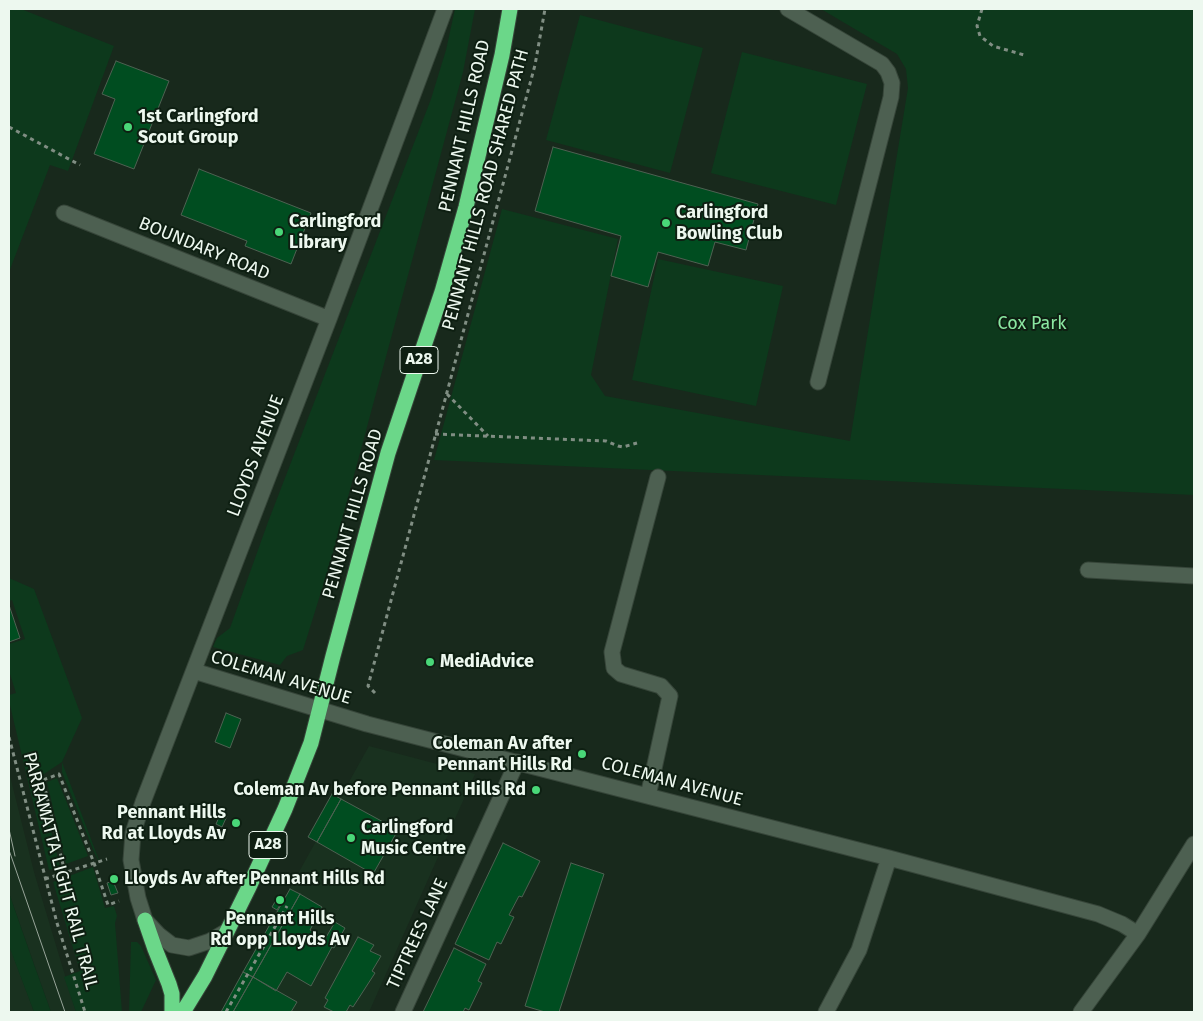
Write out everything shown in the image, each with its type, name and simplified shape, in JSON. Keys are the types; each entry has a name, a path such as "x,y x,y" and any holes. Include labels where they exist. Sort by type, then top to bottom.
{"highway":[{"name":"PENNANT HILLS ROAD","path":"183,1012 227,932 285,809 311,743 388,453 442,292 466,207 502,55 510,9"},
{"path":"146,920 172,994 172,1012"}],"street":[{"name":"LLOYDS AVENUE","path":"146,920 134,879 131,860 133,834 143,802 329,319 445,9"},
{"path":"788,9 882,64 888,72 892,83 891,96 818,382"},
{"name":"BOUNDARY ROAD","path":"64,213 329,319"},
{"path":"648,796 670,696 661,686 621,674 614,668 612,652 658,477"},
{"path":"1088,570 1194,576"},
{"name":"COLEMAN AVENUE","path":"194,671 367,724 889,858 1098,914 1122,924 1138,934"},
{"name":"TIPTREES LANE","path":"402,1012 517,762"},
{"path":"1081,1012 1138,934 1194,844"},
{"path":"826,1012 859,950 889,858"},
{"path":"146,920 165,940 180,947 189,948 200,945 227,932"}],"path":[{"name":"PENNANT HILLS ROAD SHARED PATH","path":"375,694 368,686 535,65 545,9"},
{"path":"982,9 977,26 980,36 993,46 1024,54"},
{"path":"9,127 80,164"},
{"path":"446,393 488,436"},
{"path":"436,434 606,441 623,447 636,443"},
{"name":"PARRAMATTA LIGHT RAIL TRAIL","path":"9,737 56,923 85,1012"},
{"path":"65,872 43,780 59,774 94,863 108,905 119,901"},
{"path":"45,879 107,859"},
{"path":"226,1012 287,906"}],"shaded area":[{"path":"369,746 475,774 369,1012 221,1012"},
{"path":"9,772 34,872 76,1012 51,1012 9,893"},
{"path":"10,947 34,1012 9,1012"}],"green space":[{"path":"9,9 21,9 114,46 68,171 50,165 9,272"},
{"path":"455,9 475,9 463,72 331,560 303,650 287,656 280,665 213,647 217,638 230,628 268,522 431,99 446,50"},
{"name":"Cox Park","path":"821,9 1194,9 1194,495 434,460 502,209 618,239 591,375 605,396 850,441 908,88 906,69 897,54"},
{"path":"580,15 703,48 670,173 546,140"},
{"path":"742,52 867,84 836,205 711,173"},
{"path":"658,259 783,286 756,406 632,380"},
{"path":"9,578 34,589 82,718 62,762 38,778 60,867 49,870 9,701 9,695 16,693 9,671 9,644 25,639 12,600 9,601"},
{"path":"62,762 100,863 62,772"},
{"path":"57,778 88,856 66,864 47,782"},
{"path":"93,867 105,908 114,906 117,916 115,923 122,1012 76,1012 64,977 80,971 53,882"},
{"path":"9,893 51,1012 34,1012 9,946"},
{"path":"131,942 137,942 141,946 156,980 141,1012 129,1012"}],"building":[{"name":"1st Carlingford Scout Group","path":"116,61 169,81 134,169 94,154 115,99 102,94"},
{"name":"Carlingford Bowling Club","path":"553,147 758,204 746,250 715,242 708,266 658,252 648,287 611,276 621,236 535,211"},
{"path":"199,169 311,213 291,264 245,246 247,241 181,215"},
{"path":"9,609 20,638 9,642"},
{"path":"226,713 241,719 230,748 215,742"},
{"path":"332,794 341,799 317,842 308,837"},
{"path":"341,799 398,830 373,874 317,842"},
{"path":"221,813 227,816 222,827 216,824"},
{"path":"503,843 540,861 522,897 519,896 509,915 514,917 501,944 497,942 489,960 455,944"},
{"path":"571,863 604,874 559,1012 545,1012 525,1006"},
{"path":"113,881 118,893 111,895 107,883"},
{"path":"290,889 300,894 253,977 243,972"},
{"path":"300,894 322,907 310,930 325,939 335,922 345,928 334,948 332,947 311,986 287,972 276,991 253,977"},
{"path":"279,895 284,898 277,910 272,907"},
{"path":"358,937 374,945 370,951 381,956 372,971 375,973 353,1007 350,1005 346,1012 334,1012 324,1007 328,1000 325,998"},
{"path":"454,948 486,964 478,981 482,983 469,1010 465,1008 463,1012 423,1012"},
{"path":"243,972 253,977 233,1012 221,1012"},
{"path":"253,977 297,1002 291,1012 233,1012"}],"tram line":[{"path":"9,829 15,856"},
{"path":"9,850 65,1012"}],"place":[{"name":"1st Carlingford Scout Group","path":"128,127"},
{"name":"Carlingford Bowling Club","path":"666,223"},
{"name":"Carlingford Library","path":"279,232"},
{"name":"MediAdvice","path":"430,662"},
{"name":"Coleman Av after Pennant Hills Rd","path":"582,754"},
{"name":"Coleman Av before Pennant Hills Rd","path":"536,790"},
{"name":"Pennant Hills Rd at Lloyds Av","path":"236,823"},
{"name":"Carlingford Music Centre","path":"351,838"},
{"name":"Lloyds Av after Pennant Hills Rd","path":"114,879"},
{"name":"Pennant Hills Rd opp Lloyds Av","path":"280,900"}]}
